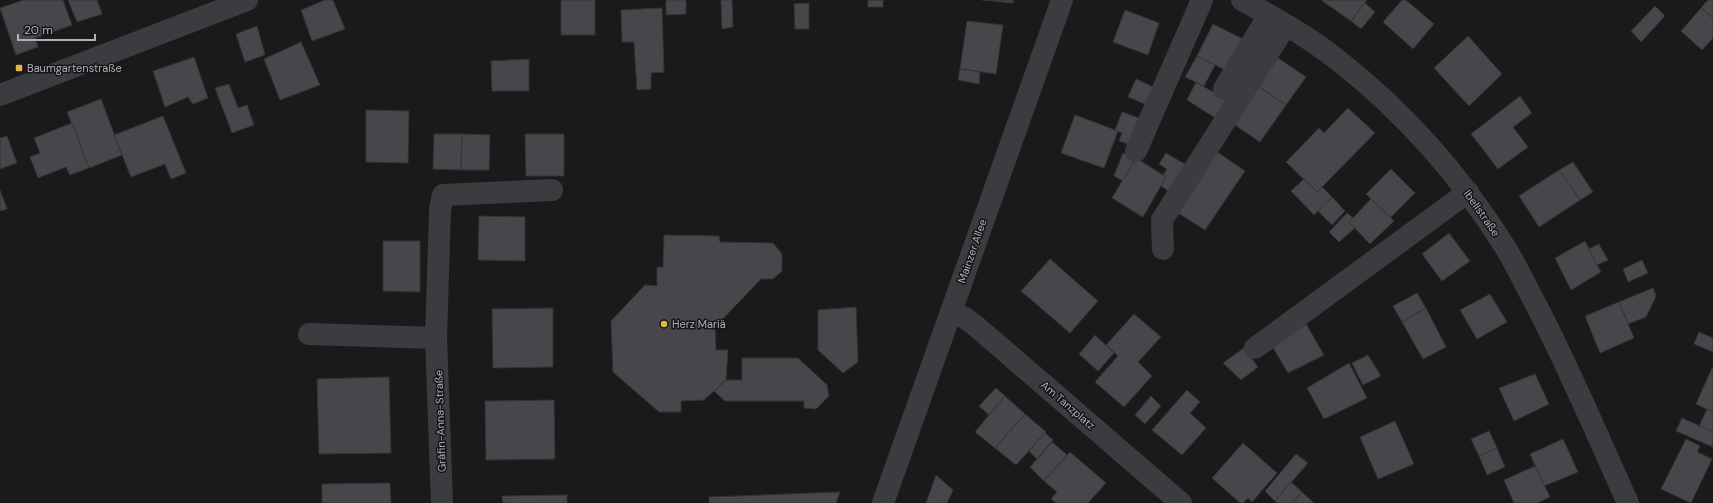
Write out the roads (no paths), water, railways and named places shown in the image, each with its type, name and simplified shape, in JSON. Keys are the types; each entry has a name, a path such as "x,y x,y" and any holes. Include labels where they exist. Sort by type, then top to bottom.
{"street":[{"path":"0,95 247,0"},
{"name":"Mainzer Allee","path":"883,503 1062,0"},
{"path":"1136,150 1202,0"},
{"name":"Ibellstraße","path":"1242,0 1278,20 1338,60 1385,99 1424,138 1468,192 1506,248 1550,332 1628,503"},
{"path":"1224,89 1278,20"},
{"path":"1163,249 1162,220 1278,20"},
{"name":"Gräfin-Anna-Straße","path":"442,503 436,338 440,210 443,195 552,190"},
{"path":"1255,348 1468,192"},
{"name":"Am Tanzplatz","path":"951,312 965,318 977,327 1181,503"},
{"path":"309,334 436,338"}],"place":[{"name":"Baumgartenstraße","path":"19,68"},
{"name":"Herz Mariä","path":"664,324"}]}
